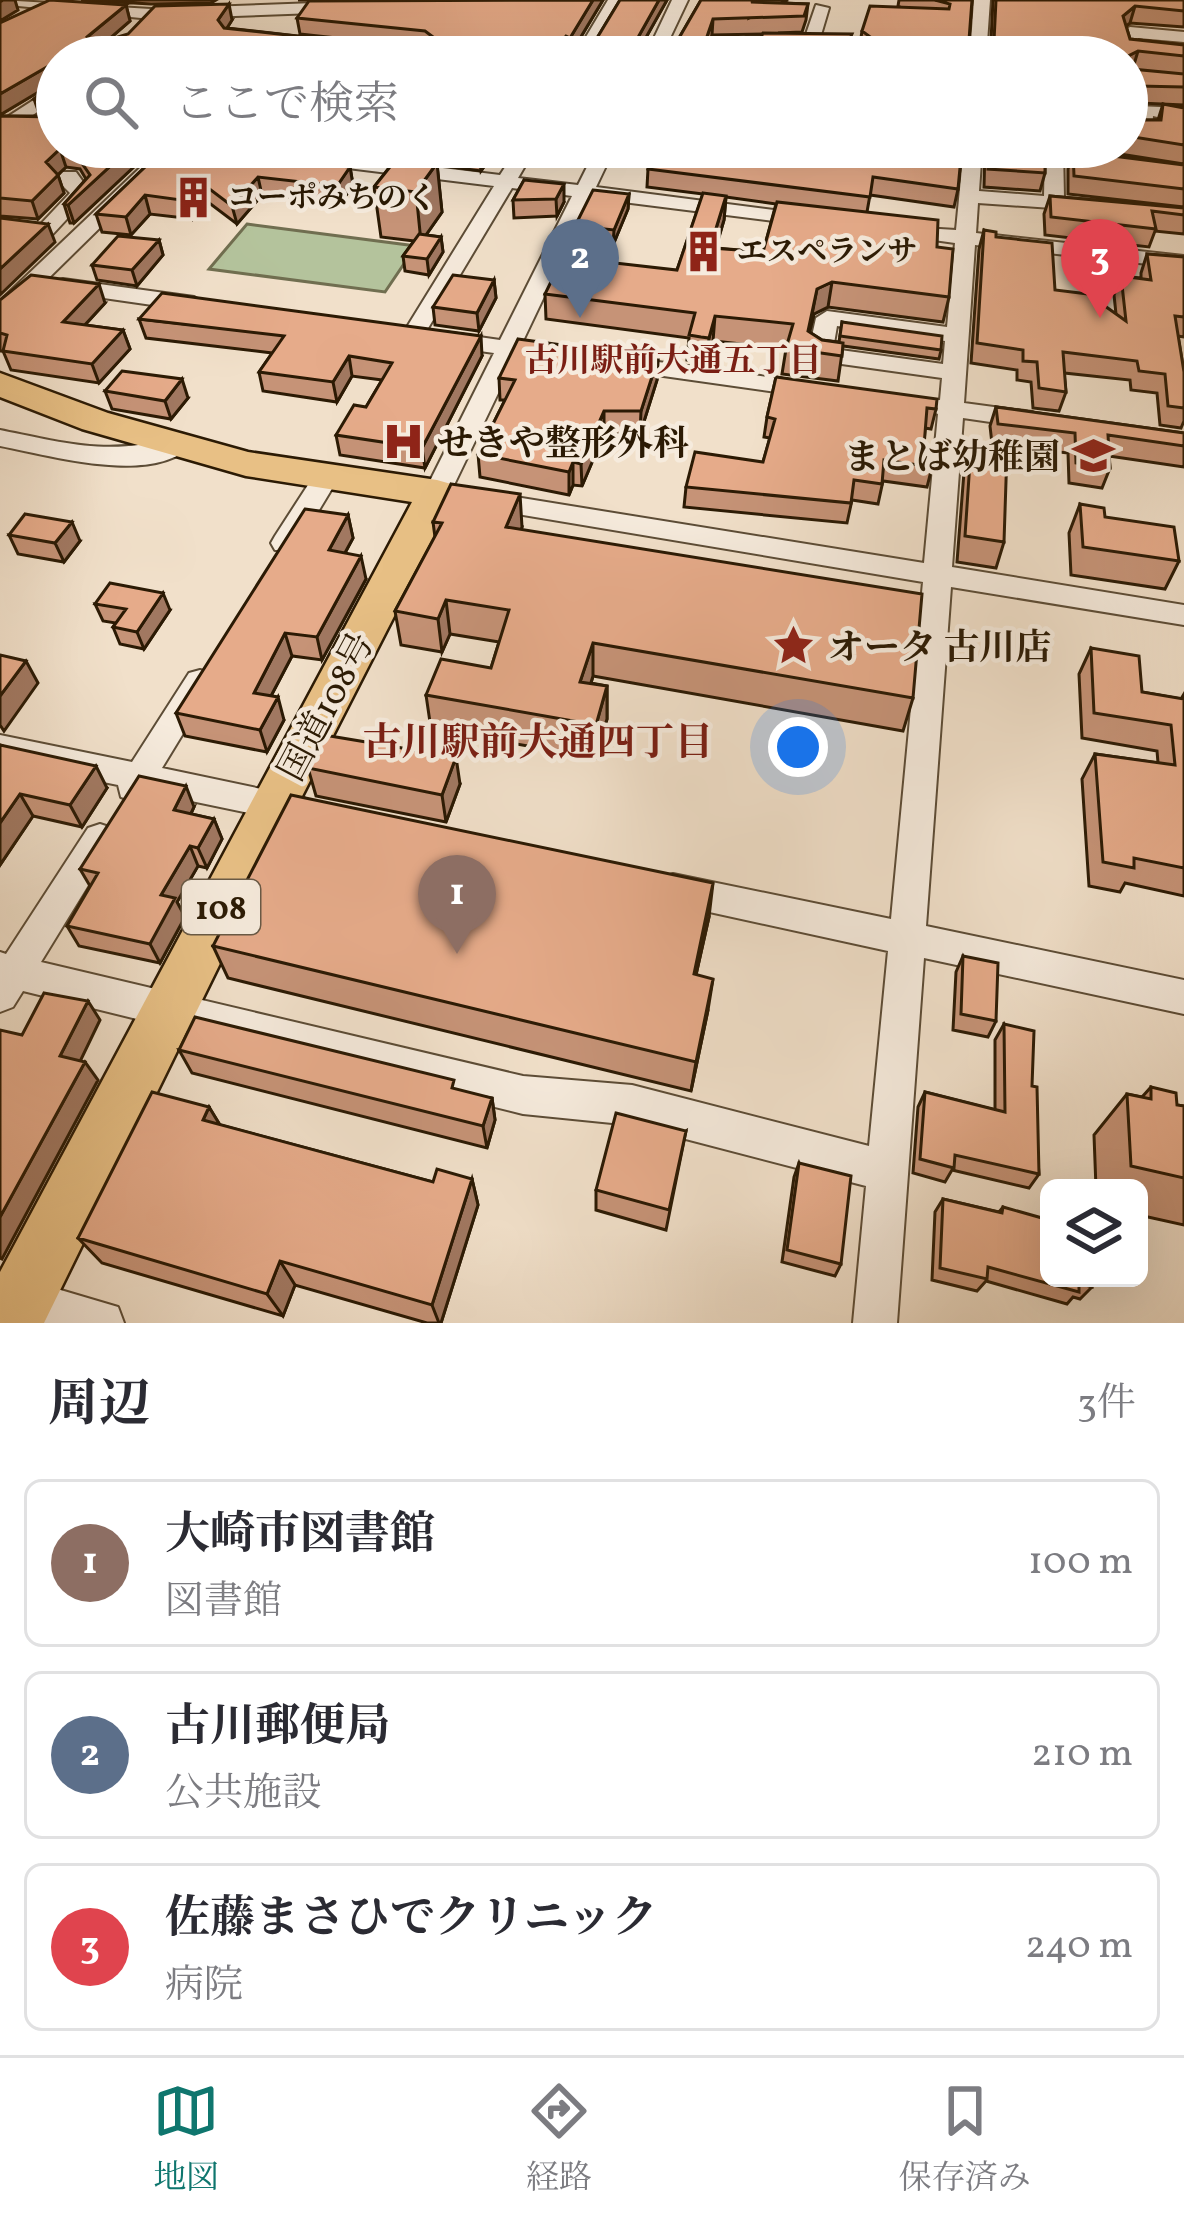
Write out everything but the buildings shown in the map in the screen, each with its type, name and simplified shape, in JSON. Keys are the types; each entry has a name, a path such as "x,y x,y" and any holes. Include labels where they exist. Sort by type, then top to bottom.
{"highway":[{"path":"0,384 95,421 246,464 437,493"},
{"name":"国道108号","path":"15,1311 169,1009 296,809 437,493"}],"street":[{"path":"8,0 151,14 262,10 289,4 358,6"},
{"path":"595,36 616,0"},
{"path":"663,36 680,0"},
{"path":"979,36 982,0"},
{"path":"814,36 821,8"},
{"path":"235,36 262,10"},
{"path":"131,36 151,14"},
{"path":"1130,36 1130,32 1184,38"},
{"path":"1148,50 1184,53"},
{"path":"4,125 36,104"},
{"path":"1148,110 1183,113 1184,118"},
{"path":"4,125 36,126"},
{"path":"1148,130 1184,134"},
{"path":"0,314 151,168"},
{"path":"383,168 844,223"},
{"path":"514,168 401,333 832,392"},
{"path":"595,168 437,493 1184,615"},
{"path":"875,1323 939,575 935,560 972,168"},
{"path":"1054,203 1059,168"},
{"path":"45,231 81,193 67,180 69,176"},
{"path":"970,196 1119,211"},
{"path":"867,226 1184,262"},
{"path":"22,228 80,236"},
{"path":"34,281 223,308"},
{"path":"951,372 820,354 827,318 954,335"},
{"path":"902,402 1066,424"},
{"path":"0,438 121,458 154,457 179,445"},
{"path":"264,577 326,477"},
{"path":"215,656 141,776 4,979 169,1009 524,1095 632,1105 887,1171"},
{"path":"0,748 296,809"},
{"path":"648,884 1184,997"},
{"path":"15,1311 102,1323"}],"green space":[{"path":"247,224 416,246 385,292 209,269"}],"place":[{"name":"コーポみちのく","path":"193,197"},
{"name":"エスペランサ","path":"703,251"},
{"name":"古川郵便局","path":"580,318"},
{"name":"佐藤まさひでクリニック","path":"1100,318"},
{"name":"せきや整形外科","path":"403,442"},
{"name":"まとば幼稚園","path":"1094,456"},
{"name":"オータ 古川店","path":"794,646"},
{"name":"大崎市図書館","path":"457,954"}],"district":[{"name":"古川駅前大通五丁目","path":"673,359"},
{"name":"古川駅前大通四丁目","path":"538,741"}]}
